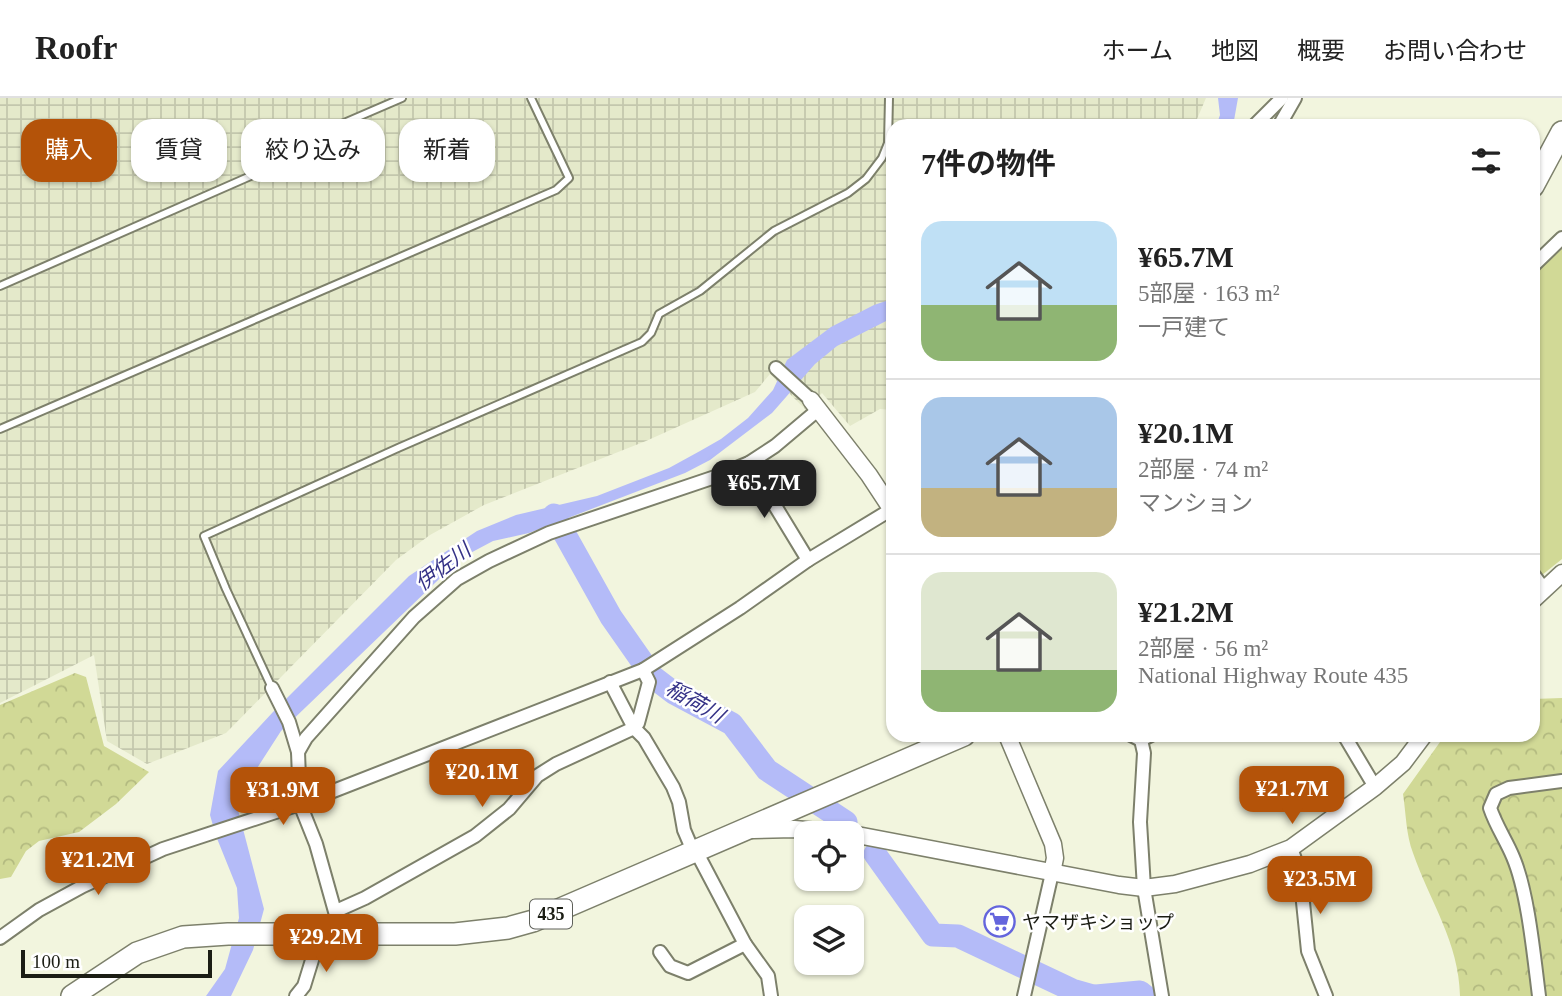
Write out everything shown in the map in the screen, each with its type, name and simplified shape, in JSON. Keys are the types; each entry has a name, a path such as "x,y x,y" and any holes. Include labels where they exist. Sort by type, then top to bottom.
{"highway":[{"path":"1540,173 1562,132"},
{"name":"435","path":"72,996 137,953 183,937 228,934 455,934 508,928 533,921 948,742"}],"street":[{"path":"1261,119 1282,98"},
{"path":"1283,119 1295,98"},
{"path":"1540,259 1562,238"},
{"path":"776,368 815,405 886,501"},
{"path":"296,746 414,617 457,579 557,530 749,463 775,446 815,405"},
{"path":"749,463 808,560"},
{"path":"0,938 39,910 83,886 163,849 300,803 643,670 740,608 808,560 886,513"},
{"path":"336,911 365,898 475,836 509,808 537,776 556,764 634,728 638,723 649,682 643,670"},
{"path":"611,682 634,728 644,738 673,787 690,844 746,944 768,976 771,996"},
{"path":"272,688 289,722 296,746 300,803 316,844 336,911 331,934 296,996"},
{"path":"1010,742 1053,844 1055,858 1024,996"},
{"path":"1142,742 1144,752 1140,822 1144,888 1161,995"},
{"path":"1348,742 1375,787"},
{"path":"864,837 1144,888 1200,878 1261,861 1291,848 1375,787 1403,762 1419,742"},
{"path":"1539,996 1520,883 1513,858 1496,827 1490,808 1496,794 1509,788 1562,781"},
{"path":"745,830 794,829"},
{"path":"1291,848 1300,873 1308,951 1326,996"},
{"path":"660,953 670,966 688,972 746,944"}],"lane":[{"path":"0,286 287,160 337,126 402,98"},
{"path":"0,429 556,190 569,178 531,98"},
{"path":"889,98 889,119"},
{"path":"272,688 204,536 642,342 651,333 659,314 700,291 774,231 848,193 866,179 886,147"}],"shaded area":[{"path":"0,98 1206,98 1197,119 886,119 886,410 880,409 850,426 822,393 806,410 770,374 755,392 646,441 484,505 430,535 396,560 226,733 147,764 107,741 94,655 0,703"}],"green space":[{"path":"1562,244 1562,559 1542,575 1540,572 1540,269"},
{"path":"75,673 86,677 104,746 149,772 116,804 79,832 39,841 26,851 11,877 0,879 0,705"},
{"path":"1562,698 1562,996 1460,996 1455,958 1411,846 1403,794 1440,742 1540,742 1540,699"}],"water":[{"path":"1218,98 1238,98 1234,119 1219,119"},
{"name":"伊佐川","path":"886,301 886,321 837,346 815,364 772,413 710,460 685,473 529,533 493,541 461,558 281,731 243,790 238,810 264,909 253,950 231,996 206,996 225,969 239,918 237,888 210,815 218,771 273,712 409,576 477,531 516,515 597,496 669,468 721,439 748,418 773,390 787,360 831,327"}],"waterway":[{"name":"稲荷川","path":"554,515 611,617 653,677 674,693 732,724 767,770 844,821"},
{"name":"稲荷川","path":"875,854 933,935 958,936 1072,990 1093,996"},
{"name":"稲荷川","path":"1096,996 1140,992 1145,996"}],"place":[{"name":"ヤマザキショップ","path":"999,922"}]}
